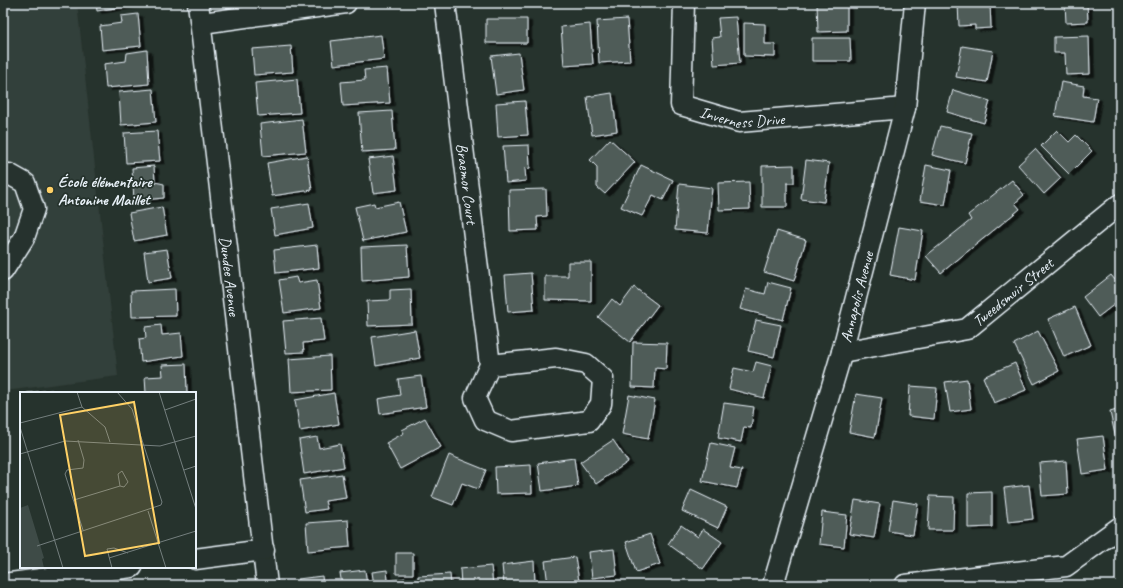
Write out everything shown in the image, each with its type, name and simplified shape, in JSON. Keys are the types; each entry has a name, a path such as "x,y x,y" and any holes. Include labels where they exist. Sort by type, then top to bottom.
{"street":[{"name":"Dundee Avenue","path":"198,3 202,23 267,585"},
{"path":"202,23 346,3"},
{"name":"Braemor Court","path":"444,3 490,365"},
{"name":"Inverness Drive","path":"684,3 681,105 739,122 905,108"},
{"name":"Annapolis Avenue","path":"773,585 842,352 905,108 915,3"},
{"path":"3,175 10,174 25,183 34,209 24,238 3,271"},
{"name":"Tweedsmuir Street","path":"842,352 967,329 1120,204"},
{"path":"556,358 586,364 603,379 600,404 589,421 511,431 485,420 475,398 490,365 556,358"},
{"path":"905,585 1066,566 1120,527"},
{"path":"196,559 264,550"},
{"path":"3,584 124,568"}],"shaded area":[{"name":"École élémentaire Antonine Maillet","path":"3,3 77,3 118,376 5,391 3,378"}],"building":[{"path":"96,3 140,3 140,4 97,11"},
{"path":"817,3 847,3 847,31 818,32"},
{"path":"958,3 990,3 991,28 975,29 975,25 959,26"},
{"path":"1065,3 1087,3 1088,22 1066,23"},
{"path":"138,14 141,46 102,50 100,26 122,23 121,16"},
{"path":"736,17 740,63 714,65 712,38 720,37 718,18"},
{"path":"486,19 527,19 527,43 486,43"},
{"path":"627,19 630,61 599,63 597,21"},
{"path":"744,23 765,24 765,44 775,44 775,57 744,56"},
{"path":"590,24 593,64 564,66 561,27"},
{"path":"381,35 384,59 334,65 331,41"},
{"path":"1089,36 1090,74 1066,75 1065,53 1054,53 1054,37"},
{"path":"812,38 850,38 851,61 812,61"},
{"path":"291,46 293,72 254,75 252,49"},
{"path":"962,46 993,51 987,82 956,77"},
{"path":"147,50 149,84 106,88 104,64 126,61 127,53"},
{"path":"519,53 524,90 496,94 491,56"},
{"path":"387,68 390,103 343,106 341,82 365,80 364,70"},
{"path":"297,79 300,113 258,116 255,83"},
{"path":"1061,82 1084,86 1083,96 1097,98 1093,122 1055,116"},
{"path":"153,89 156,122 121,125 119,92"},
{"path":"953,90 990,101 984,123 947,112"},
{"path":"612,93 617,131 592,135 587,97"},
{"path":"525,101 528,135 498,137 496,103"},
{"path":"392,111 395,150 362,152 359,113"},
{"path":"302,119 306,152 263,156 260,124"},
{"path":"940,126 972,133 965,163 932,155"},
{"path":"1057,130 1069,142 1076,135 1092,151 1069,174 1041,146"},
{"path":"157,131 160,161 126,163 124,133"},
{"path":"610,139 635,162 605,194 597,187 597,167 590,160"},
{"path":"529,145 530,168 525,169 526,181 506,183 503,146"},
{"path":"1035,149 1061,178 1044,194 1018,165"},
{"path":"307,156 312,190 272,196 267,163"},
{"path":"393,156 397,190 373,193 368,159"},
{"path":"806,160 829,163 824,202 801,199"},
{"path":"641,165 673,180 663,200 653,195 642,216 621,207"},
{"path":"794,165 794,183 787,183 787,207 762,207 762,166"},
{"path":"926,165 951,170 945,205 920,201"},
{"path":"154,166 155,182 164,184 164,198 134,201 132,168"},
{"path":"1012,180 1024,195 1015,203 1020,209 941,273 926,256 971,220 968,215"},
{"path":"749,182 750,209 719,210 718,183"},
{"path":"679,184 712,188 708,233 675,230"},
{"path":"546,189 547,216 537,217 538,230 510,231 509,190"},
{"path":"399,202 406,232 363,241 355,207 374,203 375,207"},
{"path":"309,203 313,228 275,235 271,209"},
{"path":"162,207 167,235 134,241 129,213"},
{"path":"899,227 923,231 915,280 890,275"},
{"path":"777,231 806,240 794,281 764,272"},
{"path":"317,245 319,268 276,273 274,250"},
{"path":"407,245 409,277 362,281 361,247"},
{"path":"167,249 172,278 148,282 144,252"},
{"path":"568,262 591,262 591,301 545,300 545,276 568,276"},
{"path":"531,273 534,310 508,312 505,275"},
{"path":"1111,275 1120,286 1120,300 1098,317 1083,297"},
{"path":"296,277 298,283 317,280 321,308 284,313 279,280"},
{"path":"768,282 791,288 783,320 740,309 746,289 765,294"},
{"path":"634,287 658,305 630,342 598,317 612,299 620,306"},
{"path":"175,289 176,316 132,317 131,291"},
{"path":"411,289 412,324 368,326 367,301 390,300 390,290"},
{"path":"1075,307 1091,345 1064,357 1048,319"},
{"path":"321,318 324,341 303,343 304,352 286,353 283,321"},
{"path":"756,320 781,325 774,357 748,351"},
{"path":"161,325 162,335 181,333 183,356 141,362 139,339 146,338 145,327"},
{"path":"415,330 420,358 376,366 372,337"},
{"path":"1038,331 1059,371 1034,384 1014,344"},
{"path":"633,342 667,343 666,369 655,368 654,388 632,387"},
{"path":"330,356 331,390 291,392 289,359"},
{"path":"756,362 772,366 764,398 729,389 734,368 753,372"},
{"path":"1015,363 1026,390 994,403 983,377"},
{"path":"186,364 187,392 146,392 145,377 163,376 162,365"},
{"path":"421,376 426,407 380,414 378,399 400,395 398,379"},
{"path":"967,379 971,409 950,412 945,382"},
{"path":"910,386 937,388 934,419 908,416"},
{"path":"52,390 52,392 35,392"},
{"path":"334,393 339,424 300,431 295,400"},
{"path":"856,394 882,398 875,437 849,432"},
{"path":"629,395 655,400 648,439 622,434"},
{"path":"724,403 754,407 751,428 744,427 741,442 718,438"},
{"path":"1120,409 1120,443 1117,444 1110,412"},
{"path":"425,418 441,447 400,469 386,443 404,433 402,430"},
{"path":"1103,436 1108,470 1082,474 1077,439"},
{"path":"317,437 319,448 340,444 344,467 304,474 299,440"},
{"path":"613,440 628,462 596,484 580,462"},
{"path":"711,443 735,448 730,468 742,470 737,488 702,481"},
{"path":"449,455 486,470 478,489 462,483 453,505 432,497"},
{"path":"574,458 578,486 542,491 538,463"},
{"path":"1066,461 1068,494 1042,496 1039,463"},
{"path":"531,465 532,493 496,494 495,467"},
{"path":"342,474 346,498 325,501 327,509 305,512 300,480"},
{"path":"1029,485 1033,519 1008,522 1004,488"},
{"path":"691,490 727,507 718,528 682,511"},
{"path":"992,492 992,527 968,528 968,493"},
{"path":"930,496 954,497 953,530 928,530"},
{"path":"855,500 880,504 874,538 849,534"},
{"path":"893,500 918,504 913,535 888,531"},
{"path":"822,512 847,515 844,547 819,544"},
{"path":"348,520 350,547 308,551 306,523"},
{"path":"681,525 698,537 703,529 722,542 703,569 668,544"},
{"path":"650,534 660,564 636,572 626,542"},
{"path":"614,549 617,575 592,578 589,552"},
{"path":"396,553 413,553 413,574 396,574"},
{"path":"575,557 579,581 548,585 545,561"},
{"path":"534,561 535,585 504,585 502,565"},
{"path":"491,566 493,585 461,585 460,569"},
{"path":"365,570 367,585 342,585 340,573"},
{"path":"387,570 388,581 406,578 407,585 374,585 372,572"},
{"path":"450,574 451,585 418,585 418,576"},
{"path":"322,576 323,585 299,585 298,579"}],"place":[{"name":"École élémentaire Antonine Maillet","path":"50,190"}]}
